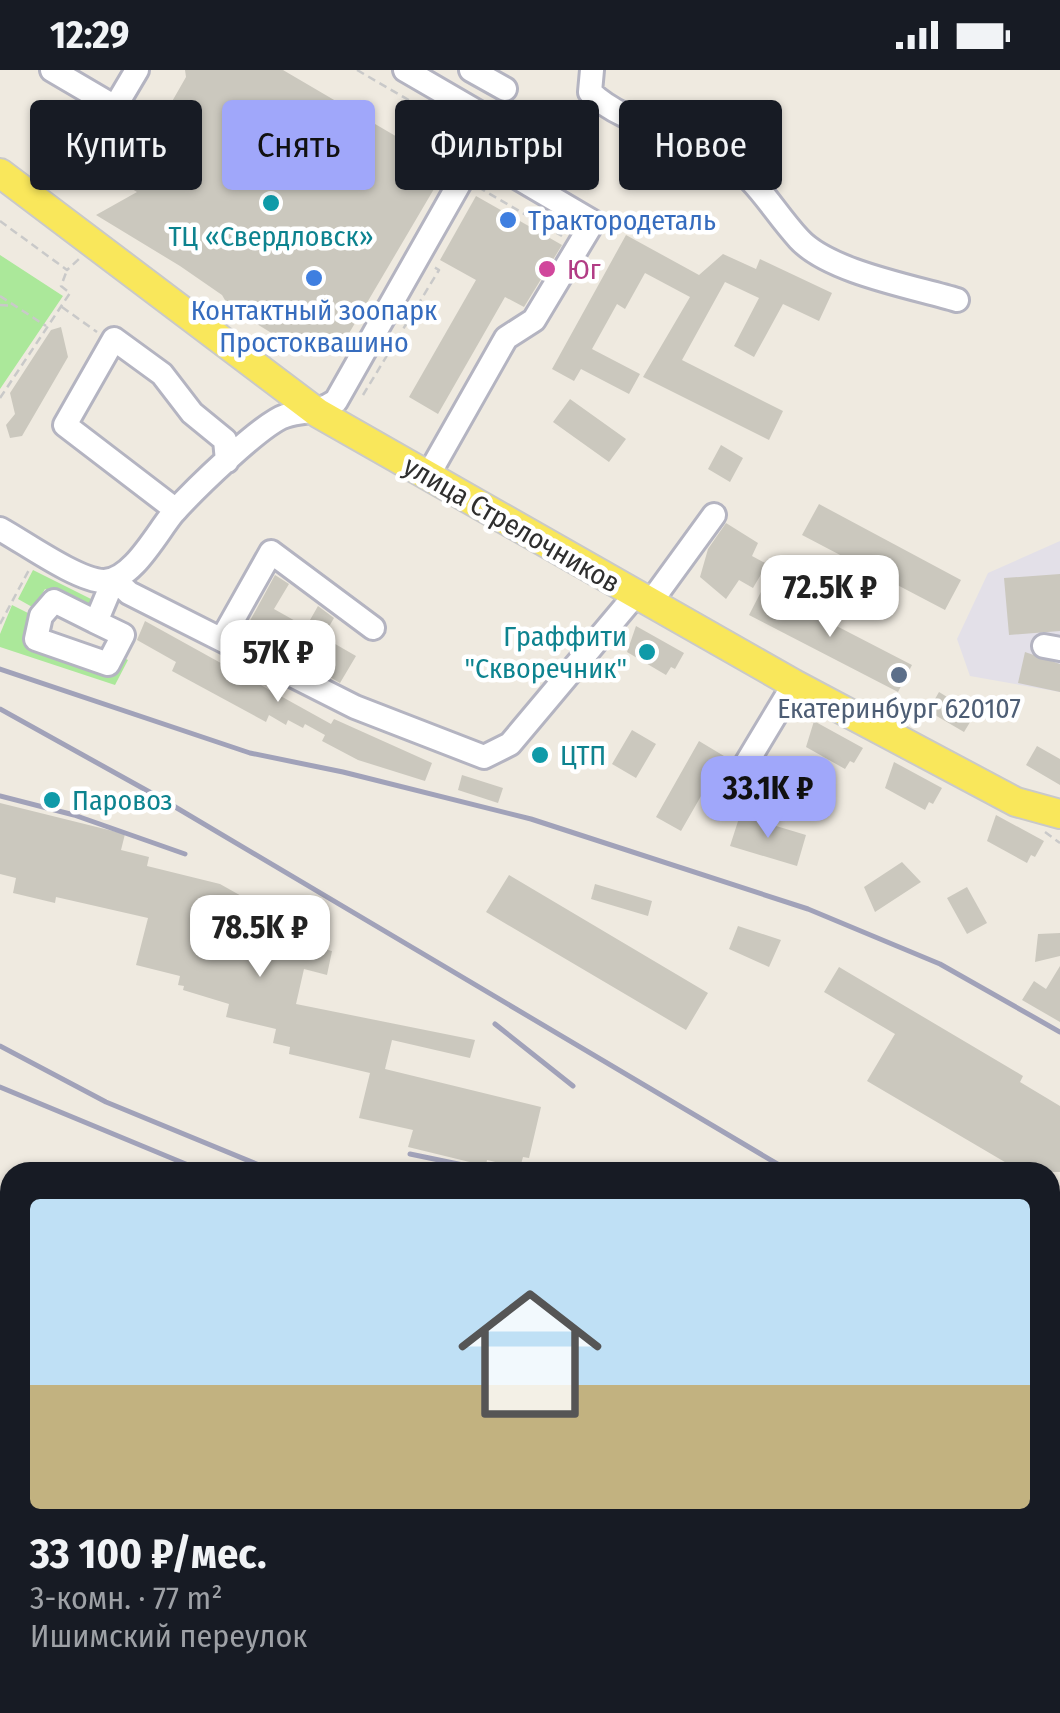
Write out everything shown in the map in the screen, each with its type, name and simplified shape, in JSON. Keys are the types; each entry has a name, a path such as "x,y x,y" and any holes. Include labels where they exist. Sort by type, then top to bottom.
{"main road":[{"name":"улица Стрелочников","path":"0,173 318,413 794,684 1016,802 1060,814"}],"street":[{"path":"52,70 115,107 137,70"},
{"path":"405,70 457,100"},
{"path":"471,70 505,89"},
{"path":"592,70 590,92 607,108 710,150 750,174 800,241 838,263 957,300"},
{"path":"0,529 87,577 102,581 126,572 176,510 227,461 284,416 318,413 336,401 456,190"},
{"path":"434,464 506,338 534,320 593,222 544,190"},
{"path":"176,510 65,424 114,338 162,374 192,413 225,440 227,461"},
{"path":"114,578 129,594 222,639 472,756 493,756 510,744 643,599 714,515"},
{"path":"222,639 270,552 374,628"},
{"path":"96,622 114,578"},
{"path":"720,807 794,684"}],"path":[{"path":"357,70 404,100"},
{"path":"483,190 570,241"},
{"path":"0,221 66,270"},
{"path":"0,398 70,293 60,286 66,270 82,256"},
{"path":"0,296 48,327"},
{"path":"0,306 14,306"},
{"path":"61,306 100,334"},
{"path":"0,624 35,560"}],"shaded area":[{"path":"1060,541 1060,692 970,676 957,639 988,573"}],"green space":[{"path":"0,255 63,296 0,389"},
{"path":"33,570 101,604 92,612 45,589 34,608 18,599"},
{"path":"12,605 30,614 23,643 109,672 118,655 128,660 115,685 0,647 0,634"}],"building":[{"name":"ТЦ «Свердловск»","path":"185,70 283,70 334,100 222,100 222,190 375,190 375,124 395,136 395,190 433,190 338,352 309,356 229,307 222,295 180,266 96,215 137,192 134,190 202,190 202,100 173,100 186,77"},
{"path":"476,196 562,245 524,307 505,297 438,414 409,397 476,280 440,260"},
{"path":"626,235 699,275 723,254 756,269 760,259 832,293 819,321 783,304 754,357 734,346 759,298 725,282 682,360 783,411 769,440 643,377 690,297 645,273 625,309 617,304 592,349 640,374 629,394 581,369 574,381 552,369"},
{"path":"61,327 68,357 22,436 10,438 6,425 15,414 10,393 51,330"},
{"path":"570,399 626,439 609,462 553,422"},
{"path":"721,445 743,458 730,482 708,469"},
{"path":"819,504 961,580 945,610 802,535"},
{"path":"726,523 758,543 752,556 767,564 753,588 739,580 726,599 700,577 708,549"},
{"path":"1060,574 1060,631 1009,635 1004,578"},
{"path":"275,575 289,584 274,609 306,627 318,606 334,618 323,637 356,656 340,683 246,628"},
{"path":"763,588 912,665 898,692 749,615"},
{"path":"145,621 331,724 334,719 432,763 425,781 358,760 322,741 325,735 305,724 303,728 288,720 286,725 269,715 266,722 172,671 176,662 137,640"},
{"path":"636,626 684,653 675,669 671,667 666,675 627,652"},
{"path":"1025,652 1060,664 1060,692 1018,683"},
{"path":"939,692 975,714 964,732 928,711"},
{"path":"814,721 863,748 854,763 850,761 845,769 806,747"},
{"path":"632,730 656,744 636,778 612,764"},
{"path":"699,741 724,756 681,831 656,817"},
{"path":"1037,746 1060,759 1060,785 1026,765"},
{"path":"894,762 942,788 933,804 929,802 925,810 885,788"},
{"path":"462,775 503,788 498,803 458,790"},
{"path":"0,803 125,834 121,850 149,857 147,866 220,884 318,939 316,947 332,951 327,975 304,969 296,1004 475,1040 470,1058 392,1040 385,1069 541,1107 529,1158 523,1157 522,1162 470,1162 408,1147 413,1130 359,1118 370,1073 289,1054 290,1047 273,1043 276,1029 226,1017 229,1004 183,990 184,986 178,985 180,976 136,965 148,918 56,897 55,903 13,893 16,878 0,874"},
{"path":"740,815 806,835 797,866 730,846"},
{"path":"996,815 1044,841 1035,857 1031,855 1027,863 987,841"},
{"path":"902,862 921,882 875,912 864,887"},
{"path":"509,875 708,993 686,1030 486,912"},
{"path":"595,884 652,901 648,916 591,899"},
{"path":"967,887 987,923 967,934 947,898"},
{"path":"738,926 781,940 769,967 729,949"},
{"path":"1060,933 1060,956 1035,962 1038,934"},
{"path":"1060,966 1060,1022 1022,1000 1034,981 1046,989"},
{"path":"839,967 1023,1076 1020,1082 1060,1106 1060,1162 1005,1162 867,1081 895,1034 824,992"}],"railway":[{"path":"0,669 250,753 531,819 808,909 940,964 1060,1032"},
{"path":"0,709 155,795 774,1162"},
{"path":"0,796 74,815 185,854"},
{"path":"495,1024 573,1086"},
{"path":"0,1046 106,1102 252,1162"},
{"path":"0,1087 181,1162"},
{"path":"410,1154 449,1162"}],"place":[{"name":"ТЦ «Свердловск»","path":"271,203"},
{"name":"Трактородеталь","path":"508,220"},
{"name":"Юг","path":"547,269"},
{"name":"Контактный зоопарк Простоквашино","path":"314,278"},
{"name":"Граффити \"Скворечник\"","path":"647,652"},
{"name":"Екатеринбург 620107","path":"899,675"},
{"name":"ЦТП","path":"540,755"},
{"name":"Паровоз","path":"52,800"}]}
